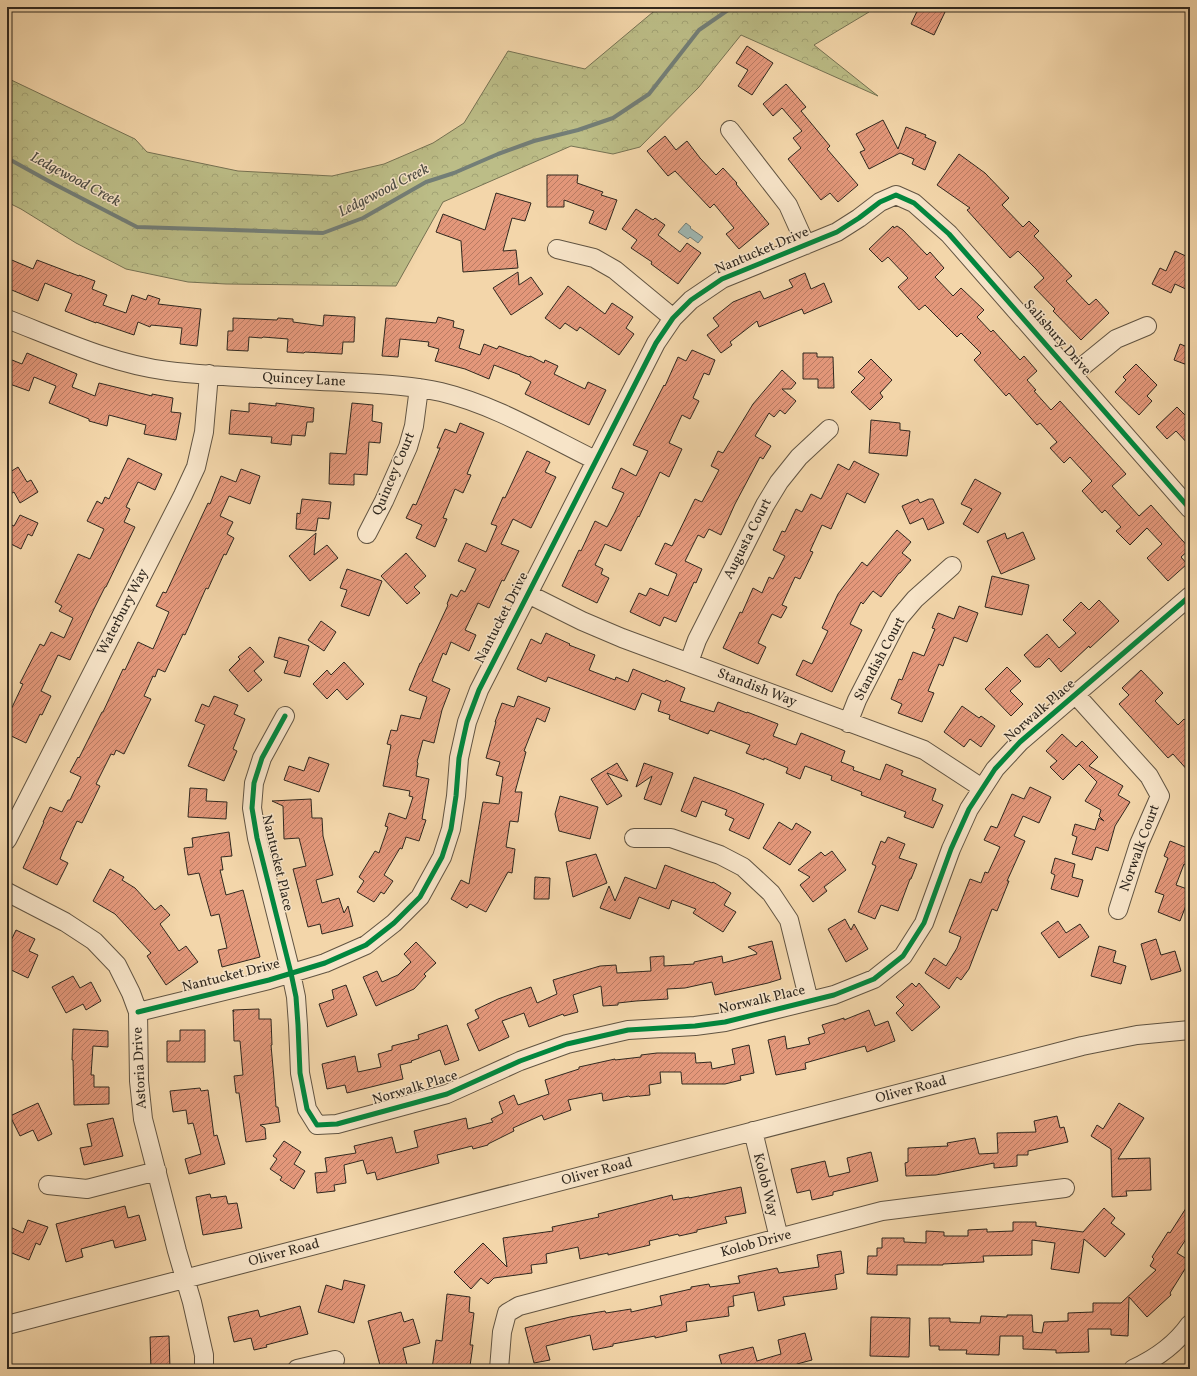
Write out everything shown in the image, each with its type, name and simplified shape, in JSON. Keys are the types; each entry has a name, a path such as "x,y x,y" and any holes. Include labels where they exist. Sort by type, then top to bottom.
{"street":[{"path":"730,130 788,205 806,245"},
{"name":"Nantucket Drive","path":"138,1012 325,963 366,945 394,924 420,897 442,857 451,829 456,796 459,758 466,722 479,690 656,342 673,318 691,300 722,280 837,232 880,202 896,195"},
{"name":"Salisbury Drive","path":"896,195 914,203 949,234 1190,509"},
{"path":"557,249 594,258 616,270 673,318"},
{"name":"Quincey Lane","path":"7,319 113,359 167,371 391,385 419,388 442,393 492,409 596,460"},
{"path":"1073,374 1116,339 1146,326"},
{"name":"Waterbury Way","path":"7,840 183,496 196,467 204,432 208,374"},
{"name":"Quincey Court","path":"367,534 408,448 414,426 419,388"},
{"name":"Augusta Court","path":"689,662 697,640 764,505 779,482 799,457 829,429"},
{"name":"Standish Court","path":"848,722 857,700 900,618 915,599 952,566"},
{"name":"Standish Way","path":"528,594 582,621 622,638 924,750 982,788"},
{"name":"Norwalk Place","path":"291,973 296,997 300,1073 307,1109 317,1125 337,1124 448,1094 520,1062 567,1044 628,1030 695,1026 725,1022 834,995 874,979 903,956 924,923 951,849 969,809 995,770 1020,742 1190,596"},
{"name":"Norwalk Court","path":"1076,695 1149,776 1160,796 1139,844 1118,910"},
{"name":"Nantucket Place","path":"285,716 262,758 254,783 252,808 257,838 291,973"},
{"path":"634,838 671,838 720,855 743,867 771,893 788,920 809,1001"},
{"name":"Astoria Drive","path":"7,892 65,922 94,941 117,965 131,993 138,1012 139,1080 143,1119 192,1302 204,1355 204,1369"},
{"name":"Oliver Road","path":"7,1325 1082,1046 1137,1035 1190,1030"},
{"name":"Kolob Way","path":"753,1131 779,1238"},
{"path":"48,1185 87,1189 157,1171"},
{"name":"Kolob Drive","path":"499,1369 502,1332 507,1313 519,1306 882,1211 1065,1188"},
{"path":"1133,1369 1149,1362 1181,1336 1190,1324"},
{"path":"297,1369 335,1360"}],"green space":[{"path":"659,7 874,7 869,12 814,45 878,96 741,35 699,87 640,147 613,154 571,146 443,202 396,286 226,284 188,282 126,269 76,243 7,202 7,78 135,139 147,152 238,171 332,176 384,164 433,143 464,123 508,51 585,69"}],"water":[{"path":"686,223 691,227 690,228 703,237 698,243 690,237 688,239 678,232"}],"building":[{"path":"919,7 933,7 945,12 934,35 911,24"},
{"path":"747,46 773,63 752,95 738,86 748,70 736,63"},
{"path":"786,84 806,107 801,111 830,146 827,149 858,185 838,202 830,193 821,200 788,159 801,148 793,138 802,131 782,108 773,116 763,104"},
{"path":"883,120 898,149 906,127 926,135 925,137 936,142 925,170 912,164 914,159 900,153 869,169 860,152 865,150 856,134"},
{"path":"665,136 676,150 687,141 716,175 723,168 737,183 736,184 769,224 739,249 726,234 734,228 714,204 710,208 675,171 668,176 647,151"},
{"path":"959,154 985,173 1009,198 1002,205 1023,227 1029,221 1039,231 1034,236 1072,276 1066,281 1089,305 1096,299 1109,313 1081,340 1053,311 1055,309 1034,287 1044,278 1036,269 1018,251 1010,258 967,210 970,208 937,185"},
{"path":"547,175 578,175 577,183 603,192 601,195 617,200 606,230 589,223 594,211 564,200 564,207 547,207"},
{"path":"496,193 531,203 525,221 512,218 503,251 516,250 518,268 463,272 461,241 436,232 443,214 485,230"},
{"path":"636,209 653,220 655,218 665,225 658,235 680,252 687,243 701,253 678,284 651,264 652,262 631,248 637,240 622,229"},
{"path":"893,226 894,228 897,226 903,230 927,255 930,252 944,268 935,277 953,296 961,288 984,310 977,317 991,332 993,330 1020,360 1024,356 1037,371 1027,380 1036,390 1034,391 1051,410 1060,401 1126,474 1112,486 1139,516 1151,505 1190,549 1181,557 1187,564 1168,581 1147,558 1162,544 1147,528 1130,545 1116,531 1121,527 1105,510 1102,513 1082,491 1092,481 1070,457 1064,463 1050,448 1057,442 1040,423 1037,425 1009,393 1006,396 974,360 981,353 961,333 957,337 925,305 919,310 898,287 908,278 888,257 882,262 869,249"},
{"path":"1175,251 1190,258 1190,291 1175,284 1171,293 1152,284 1160,268 1166,271"},
{"path":"7,258 33,269 37,260 95,281 92,289 107,295 103,305 126,313 132,295 146,300 148,295 160,299 158,304 201,309 197,346 180,344 182,328 151,325 150,327 138,322 134,335 65,311 72,294 45,283 38,301 7,288"},
{"path":"518,272 519,285 531,277 543,294 511,315 493,288"},
{"path":"805,273 811,289 824,283 832,302 804,314 802,309 759,327 757,321 730,342 732,345 721,353 707,335 719,326 713,318 733,302 760,291 764,299 793,287 789,280"},
{"path":"568,286 605,314 612,303 633,317 626,328 634,334 619,355 580,327 577,331 565,323 560,329 545,318"},
{"path":"324,315 355,317 354,342 343,342 342,354 287,352 288,339 263,337 249,337 248,351 227,350 228,331 233,331 233,318 277,320 278,318 293,319 293,322 323,326"},
{"path":"438,317 454,321 453,327 464,330 459,348 480,355 484,344 497,349 499,346 529,357 530,356 544,363 545,360 558,366 554,374 585,389 588,382 606,390 589,425 525,394 531,382 520,375 494,365 489,379 465,369 435,361 439,349 428,346 429,342 400,339 398,357 382,356 386,318 436,323"},
{"path":"1180,344 1190,348 1190,366 1174,360"},
{"path":"692,350 715,360 709,375 704,373 693,398 699,401 690,419 682,415 669,443 682,449 669,477 660,472 621,551 605,544 595,565 603,569 601,574 609,578 597,603 562,586 595,521 607,527 614,514 624,493 612,488 621,468 636,476 648,451 633,445 664,385 665,386 678,357 686,361"},
{"path":"27,353 77,374 72,387 95,396 99,383 152,396 152,394 173,398 171,412 181,413 176,440 144,434 146,425 109,415 107,426 89,421 89,419 49,403 56,386 34,377 29,391 7,383 7,358 22,364"},
{"path":"803,353 817,353 817,357 833,357 834,388 818,388 818,379 803,379"},
{"path":"871,359 892,380 880,393 883,397 870,410 851,392 865,378 858,372"},
{"path":"1136,364 1157,385 1147,396 1152,401 1139,415 1115,392 1126,380 1123,377"},
{"path":"782,370 796,383 791,389 782,389 796,401 785,414 780,410 774,417 769,413 755,436 771,446 763,459 760,457 735,504 721,535 709,529 704,538 698,535 685,561 702,569 696,583 694,582 676,622 664,617 660,626 630,612 639,593 646,596 650,588 668,596 677,574 655,564 665,543 672,546 695,499 702,502 719,470 711,466 718,451 723,453 753,404"},
{"path":"249,403 276,406 276,403 314,408 313,422 307,422 305,436 292,435 291,445 271,443 272,437 229,434 231,410 249,412"},
{"path":"352,403 373,405 372,421 382,423 380,443 369,442 367,475 354,474 354,485 329,484 330,453 346,454"},
{"path":"1177,407 1190,420 1190,446 1176,431 1167,439 1156,427"},
{"path":"871,420 900,423 900,430 910,431 907,456 869,453"},
{"path":"460,423 484,433 467,474 471,475 463,493 455,489 443,518 447,519 435,547 416,538 422,525 406,518 413,504 416,505 440,448 437,448 445,429 456,433"},
{"path":"527,451 550,462 545,472 556,477 531,528 513,519 501,544 519,551 504,581 502,580 489,608 478,603 465,630 476,635 469,651 451,642 446,655 443,653 432,681 450,689 442,710 434,743 423,740 417,762 416,776 429,779 422,819 426,820 419,841 406,837 402,849 400,848 384,875 393,881 384,894 381,892 374,902 357,892 364,881 359,877 375,851 379,853 388,827 385,826 389,813 406,819 413,797 409,796 410,791 383,786 391,745 387,744 391,730 397,731 401,715 420,719 427,697 409,690 420,663 448,605 447,604 451,594 457,597 461,590 465,592 476,569 458,561 466,543 486,552 497,526 491,524"},
{"path":"128,458 162,474 155,490 138,482 126,507 130,509 124,522 135,527 70,660 58,655 41,691 51,696 42,715 40,714 26,743 7,734 7,718 23,684 20,683 40,644 44,646 51,632 64,638 73,618 59,611 62,606 55,602 78,554 90,559 104,529 87,521 97,501 102,504 105,497 109,499"},
{"path":"854,461 879,474 865,503 847,493 831,529 822,525 810,551 813,552 800,579 795,577 782,605 787,607 781,618 772,614 758,643 766,647 758,664 723,648 740,612 742,613 753,588 762,593 769,577 773,579 785,556 773,550 782,531 785,532 796,509 802,512 811,494 821,499 838,464 849,470"},
{"path":"18,467 27,482 31,480 38,492 20,503 14,492 7,496 7,474"},
{"path":"241,469 260,476 250,504 229,496 220,516 233,522 227,534 234,538 226,555 224,554 208,589 206,588 185,635 183,634 165,672 158,669 155,677 153,676 144,696 151,699 124,754 116,750 114,755 111,754 96,784 100,786 82,823 77,821 63,851 60,859 68,863 57,885 23,868 43,822 50,807 62,812 68,800 70,800 81,777 70,772 78,757 79,758 138,642 153,649 169,612 156,606 163,592 166,593 208,503 210,504 221,476 236,482"},
{"path":"975,479 1001,493 978,533 963,524 972,509 961,504"},
{"path":"302,499 331,502 329,519 318,518 316,531 296,529 297,513 300,514"},
{"path":"918,499 920,503 933,499 944,523 928,530 923,518 910,524 902,506"},
{"path":"20,515 38,523 32,536 28,534 21,549 7,542 7,523 14,526"},
{"path":"897,530 911,542 902,553 911,560 881,597 873,591 863,604 861,602 850,624 862,630 832,692 796,675 803,660 812,664 828,631 822,628 838,594 862,562 867,566"},
{"path":"1023,532 1035,559 1001,574 987,541 1005,533 1007,539"},
{"path":"316,533 314,555 327,545 338,558 310,581 289,556"},
{"path":"406,553 426,576 414,587 420,593 407,604 381,576"},
{"path":"347,569 382,581 369,616 341,606 347,590 340,588"},
{"path":"992,576 1029,585 1022,615 985,607"},
{"path":"1099,600 1119,621 1061,672 1049,658 1040,667 1035,667 1024,655 1047,634 1059,648 1076,633 1063,620 1081,602 1089,610"},
{"path":"959,606 978,613 967,642 954,637 943,666 939,664 928,691 934,693 922,722 898,713 902,704 891,699 899,679 902,680 913,652 924,656 935,629 932,628 938,613 954,619"},
{"path":"321,621 336,632 324,651 308,640"},
{"path":"546,633 570,644 569,645 595,655 589,670 615,680 616,677 628,682 633,669 665,682 666,680 685,688 680,701 714,712 718,702 747,712 778,724 773,736 796,745 801,733 845,751 841,762 854,767 853,770 880,780 886,764 903,771 901,775 936,789 932,800 943,805 933,828 904,817 906,812 861,795 862,792 831,780 832,776 805,766 800,779 786,773 788,768 764,758 764,760 746,753 750,745 710,730 708,734 669,719 670,715 658,711 661,701 642,693 635,710 548,677 546,682 517,669 531,639 541,644"},
{"path":"279,637 309,646 300,677 284,673 288,661 274,657"},
{"path":"250,647 264,662 254,671 262,680 248,692 229,670 240,659 238,657"},
{"path":"344,662 364,684 347,700 337,689 327,699 313,684 327,670 331,675"},
{"path":"1007,667 1021,681 1010,691 1023,704 1011,716 985,689"},
{"path":"1141,670 1163,693 1155,701 1178,725 1184,719 1190,724 1190,773 1173,754 1168,758 1119,704 1129,695 1122,688"},
{"path":"214,696 238,705 234,714 245,719 233,749 237,751 224,781 188,766 205,725 195,721 202,704 209,707"},
{"path":"518,696 550,708 545,722 537,718 524,751 526,752 515,792 522,792 518,822 510,821 506,847 515,849 512,873 508,872 486,912 470,904 467,908 451,899 461,880 469,884 483,802 499,804 503,777 496,775 500,762 486,758 495,722 502,703 514,707"},
{"path":"962,706 979,718 981,716 995,726 981,747 970,739 964,747 944,732"},
{"path":"1062,734 1076,747 1082,741 1098,757 1089,766 1123,786 1118,795 1130,802 1115,826 1108,851 1096,847 1092,860 1072,854 1077,837 1072,835 1075,824 1095,830 1099,818 1104,821 1099,816 1101,810 1085,801 1097,782 1079,764 1063,780 1050,767 1057,761 1046,751"},
{"path":"309,757 329,764 319,792 284,780 289,766 304,771"},
{"path":"617,763 628,781 607,773 622,796 607,805 591,779"},
{"path":"644,763 673,773 661,805 644,799 652,776 636,787"},
{"path":"694,777 764,804 749,839 729,830 734,819 725,815 727,810 702,801 696,817 681,811"},
{"path":"1030,787 1051,797 1039,823 1023,816 1014,836 1025,841 1007,881 1009,881 997,911 992,909 969,969 961,980 957,977 949,989 925,973 934,958 946,966 957,948 961,937 949,932 970,879 981,883 985,872 988,873 1000,847 984,840 991,826 997,828 1012,794 1024,799"},
{"path":"190,788 207,789 206,801 227,802 226,819 188,817"},
{"path":"560,796 598,807 590,839 559,831 555,814"},
{"path":"311,799 312,818 322,818 323,836 333,875 316,880 322,903 339,898 344,913 348,906 353,926 322,934 320,924 308,927 293,869 306,866 299,838 284,839 283,806 272,801"},
{"path":"779,822 792,830 796,823 811,832 790,865 763,848"},
{"path":"229,832 232,856 221,857 223,870 220,870 226,895 243,890 260,957 222,967 218,950 227,948 219,914 211,916 199,873 188,875 184,848 193,847 192,838"},
{"path":"888,837 905,844 899,858 917,864 898,911 881,905 875,919 858,912 876,866 872,864 881,841 885,843"},
{"path":"1170,841 1190,849 1190,867 1184,864 1176,885 1190,890 1190,895 1180,921 1158,912 1164,895 1155,892 1168,858 1164,856"},
{"path":"832,851 846,870 824,887 827,891 813,902 800,885 810,877 798,870 821,852 825,856"},
{"path":"596,854 607,883 573,897 566,862"},
{"path":"1055,858 1075,864 1072,877 1083,880 1078,897 1051,889 1055,875 1051,873"},
{"path":"665,865 712,883 713,882 731,893 724,905 736,912 723,932 693,913 696,909 672,900 669,909 639,897 630,919 600,908 609,886 615,901 625,877 656,889"},
{"path":"110,869 124,877 122,880 135,888 155,910 161,905 170,915 160,924 179,951 186,946 198,962 166,985 147,956 151,953 115,914 93,901"},
{"path":"535,877 550,878 549,899 534,899"},
{"path":"845,919 851,930 854,924 868,949 846,962 828,929"},
{"path":"1058,921 1066,933 1080,924 1089,937 1059,958 1041,933"},
{"path":"16,930 35,939 29,951 38,955 28,978 7,968 7,949"},
{"path":"1156,939 1161,955 1175,951 1181,971 1151,980 1141,944"},
{"path":"772,941 781,979 768,983 715,995 712,982 685,988 667,989 668,999 636,1001 618,1003 618,1005 603,1006 601,986 573,995 578,1012 564,1016 563,1014 529,1027 524,1013 502,1021 509,1037 479,1051 467,1024 479,1018 475,1010 498,999 531,987 537,1003 557,994 553,980 600,966 616,965 617,973 651,971 650,957 664,956 664,966 694,964 694,962 722,956 723,963 757,954 748,947"},
{"path":"416,942 436,963 424,974 426,976 414,989 376,1006 363,977 377,971 382,982 398,975 411,962 404,954"},
{"path":"1099,946 1116,951 1113,962 1126,966 1121,984 1091,976"},
{"path":"73,976 80,988 91,982 101,1001 86,1010 83,1004 66,1013 52,987"},
{"path":"912,983 916,987 919,983 940,1007 912,1031 896,1013 904,1005 896,997"},
{"path":"346,985 357,1015 327,1027 319,1004 334,999 332,990"},
{"path":"259,1009 259,1019 271,1019 271,1045 276,1107 278,1107 280,1122 260,1125 265,1128 266,1139 246,1142 239,1093 236,1093 234,1076 243,1075 240,1041 234,1041 233,1010"},
{"path":"869,1010 875,1026 888,1021 895,1041 867,1052 865,1046 805,1063 806,1069 776,1075 768,1040 785,1036 787,1049 810,1044 808,1038 825,1033 822,1025 844,1018 844,1020"},
{"path":"447,1025 459,1060 445,1065 440,1050 411,1061 412,1062 400,1065 403,1079 347,1093 345,1085 327,1089 322,1064 355,1056 358,1072 381,1067 378,1054 392,1050 392,1046 419,1039 418,1035"},
{"path":"73,1029 108,1031 108,1047 93,1046 91,1075 94,1075 94,1087 109,1087 109,1104 74,1105 72,1060"},
{"path":"180,1030 205,1030 205,1062 167,1062 167,1041 180,1041"},
{"path":"749,1045 754,1073 740,1076 741,1080 725,1084 682,1084 681,1072 660,1072 661,1083 649,1085 650,1095 629,1096 603,1101 602,1093 568,1100 571,1110 544,1120 542,1115 513,1128 514,1131 488,1145 473,1149 472,1146 437,1155 439,1163 377,1180 375,1172 367,1174 363,1160 344,1165 346,1183 334,1185 335,1191 317,1193 315,1173 327,1172 325,1158 356,1153 354,1146 392,1137 396,1153 418,1147 414,1131 466,1118 468,1129 493,1122 491,1119 503,1113 499,1102 514,1095 518,1105 549,1094 545,1080 579,1069 579,1067 615,1059 641,1057 641,1055 657,1053 695,1053 696,1063 711,1062 712,1069 735,1064 732,1049"},
{"path":"200,1088 201,1091 208,1090 214,1136 217,1135 225,1164 189,1174 185,1159 201,1154 193,1123 188,1124 186,1110 173,1112 170,1091"},
{"path":"38,1103 52,1134 38,1141 33,1130 20,1136 10,1116"},
{"path":"1119,1103 1144,1118 1118,1159 1150,1158 1151,1190 1126,1191 1127,1196 1112,1197 1111,1149 1091,1136 1097,1125 1103,1129"},
{"path":"1057,1116 1060,1128 1064,1127 1068,1142 1028,1151 1028,1155 1017,1155 1017,1166 994,1168 994,1163 936,1175 906,1176 905,1163 908,1162 908,1148 948,1146 947,1143 975,1138 979,1154 998,1153 997,1133 1036,1132 1034,1121"},
{"path":"113,1118 123,1156 84,1165 80,1148 92,1146 87,1124"},
{"path":"284,1141 301,1152 294,1164 305,1171 294,1189 280,1180 282,1177 270,1169 277,1159 273,1156"},
{"path":"871,1152 878,1181 833,1192 833,1195 812,1200 810,1190 797,1193 791,1169 825,1161 829,1177 850,1172 847,1158"},
{"path":"741,1187 746,1213 725,1217 727,1223 697,1230 697,1232 679,1236 678,1234 649,1241 650,1245 608,1255 608,1253 580,1259 578,1247 546,1254 547,1263 531,1265 532,1273 494,1278 488,1284 481,1278 471,1289 454,1272 483,1243 507,1267 503,1238 553,1231 552,1227 599,1217 598,1214 672,1195 673,1200"},
{"path":"210,1194 211,1198 226,1196 228,1204 237,1203 242,1228 203,1235 196,1197"},
{"path":"1190,1202 1190,1233 1177,1253 1190,1261 1170,1293 1171,1295 1147,1317 1129,1297 1128,1336 1111,1335 1111,1329 1088,1329 1089,1352 1056,1353 1056,1350 1023,1349 1023,1336 1000,1336 999,1355 966,1354 967,1350 939,1350 939,1346 930,1346 929,1318 950,1318 950,1322 980,1323 981,1316 1007,1317 1007,1315 1032,1315 1033,1332 1042,1333 1044,1322 1068,1321 1068,1313 1093,1312 1093,1303 1121,1303 1156,1270 1150,1266 1154,1259 1152,1257"},
{"path":"125,1206 128,1218 139,1215 146,1240 115,1248 113,1240 81,1249 83,1257 66,1262 56,1224"},
{"path":"1104,1208 1115,1218 1111,1223 1125,1234 1105,1257 1084,1239 1079,1273 1051,1269 1055,1243 1032,1240 1032,1255 983,1256 984,1262 943,1265 897,1265 897,1275 867,1274 868,1256 877,1256 877,1248 882,1248 882,1238 904,1238 904,1242 926,1243 926,1231 944,1232 944,1236 968,1236 968,1230 987,1229 987,1232 1013,1231 1013,1222 1036,1222 1036,1226 1083,1232"},
{"path":"28,1220 48,1227 40,1245 36,1243 29,1260 7,1251 7,1235 10,1227 23,1233"},
{"path":"841,1251 844,1273 835,1275 837,1289 783,1297 785,1305 758,1311 754,1292 733,1296 734,1306 728,1307 729,1316 686,1322 687,1331 655,1338 655,1336 613,1344 613,1346 593,1350 590,1335 546,1346 550,1360 534,1363 525,1328 570,1317 605,1311 606,1313 631,1309 631,1312 662,1305 660,1296 691,1289 691,1287 709,1284 710,1287 740,1283 738,1276 777,1268 779,1273 819,1267 817,1255"},
{"path":"344,1280 365,1285 354,1323 318,1312 326,1285 342,1290"},
{"path":"447,1294 470,1297 469,1312 474,1313 470,1345 473,1345 470,1366 459,1365 458,1369 432,1369 436,1340 442,1341"},
{"path":"300,1306 308,1334 266,1345 267,1347 254,1350 251,1338 234,1342 228,1317 258,1310 260,1317"},
{"path":"401,1312 404,1322 413,1319 420,1343 403,1348 408,1369 381,1369 368,1321"},
{"path":"871,1317 910,1318 909,1357 870,1356"},
{"path":"805,1333 812,1360 797,1364 799,1369 723,1369 719,1355 753,1347 757,1361 781,1354 778,1340"},
{"path":"169,1336 170,1369 151,1369 150,1337"}],"waterway":[{"name":"Ledgewood Creek","path":"7,158 137,227 323,233 363,218 426,182 454,173 498,154 534,141 578,130 613,118 649,94 699,30 728,10 736,7"}],"cycle path":[{"path":"138,1012 269,980 325,963 366,945 394,923 420,897 442,857 451,829 456,796 459,758 467,722 479,690 656,343 673,318 691,300 722,279 837,232 880,202 896,195 914,203 949,234 1190,509"},
{"path":"285,716 262,758 254,783 252,808 257,838 296,997 300,1073 307,1109 317,1125 337,1124 447,1094 520,1061 567,1044 628,1030 695,1026 725,1022 834,995 874,979 903,956 924,923 951,849 969,809 995,769 1020,742 1190,596"}]}
